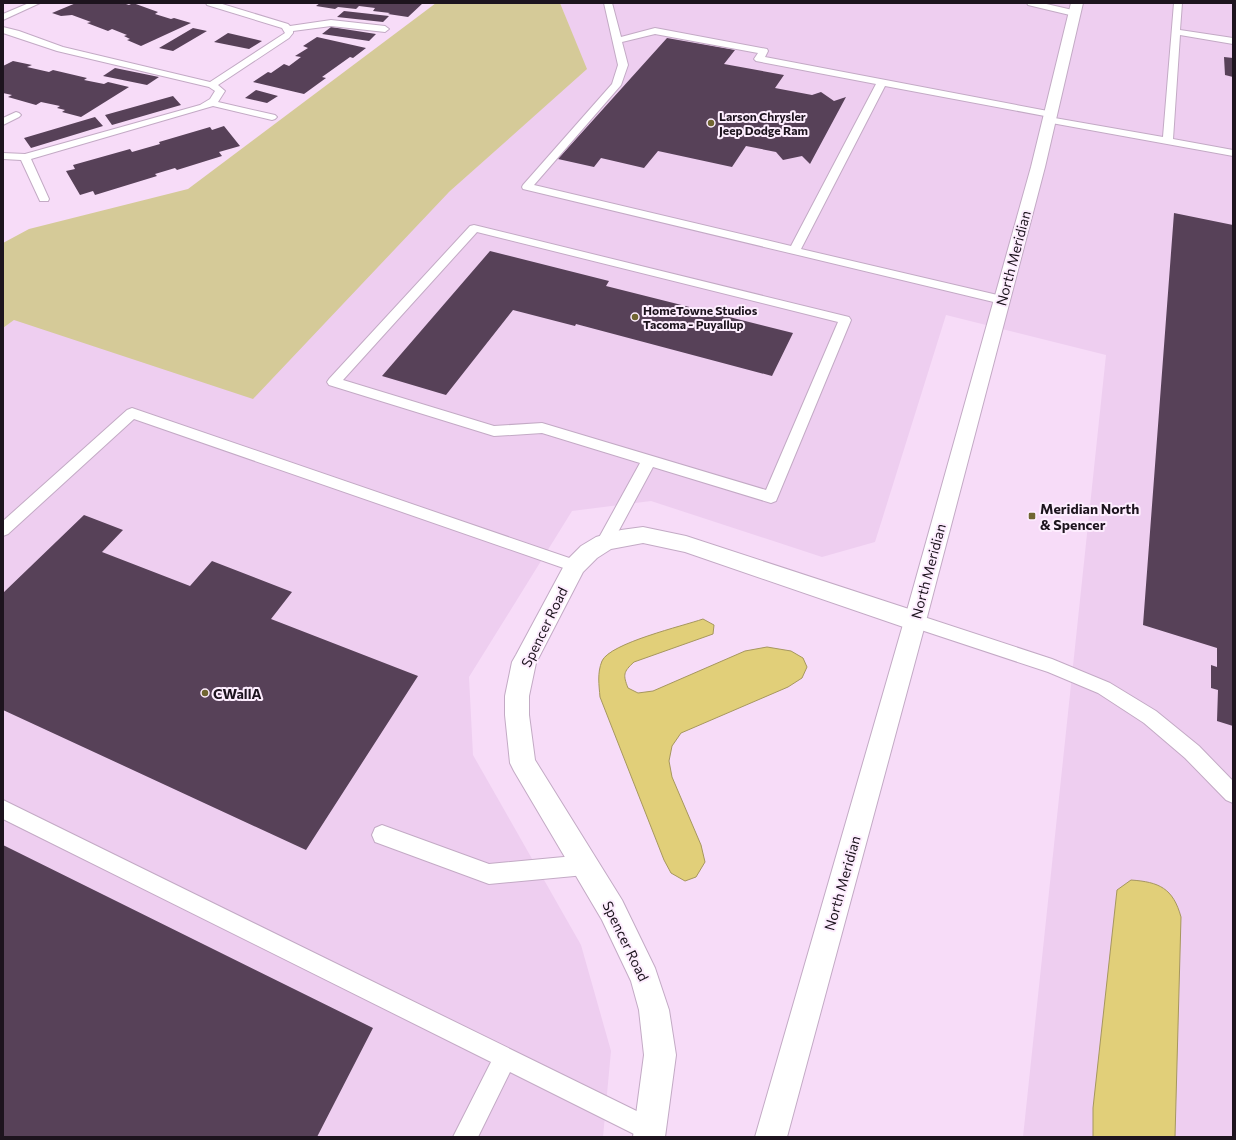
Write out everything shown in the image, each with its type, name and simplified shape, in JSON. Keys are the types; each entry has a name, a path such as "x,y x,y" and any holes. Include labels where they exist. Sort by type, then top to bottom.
{"main road":[{"name":"North Meridian","path":"771,1137 915,621 1002,300 1050,117 1075,8"},
{"name":"Spencer Road","path":"650,1134 660,1055 654,1010 645,978 612,910 523,763 517,715 517,696 524,662 575,566 590,552 604,543 621,538 643,535 686,544 915,621"}],"lane":[{"path":"3,17 36,3"},
{"path":"210,3 285,26 288,29 331,23 385,29"},
{"path":"608,3 623,65 616,85 527,187 1002,300"},
{"path":"1031,3 1075,8"},
{"path":"1168,142 1178,3"},
{"path":"212,85 286,36 289,33 288,29"},
{"path":"3,30 16,32 60,48 212,85 220,91 218,98 212,104"},
{"path":"617,41 654,31 764,51 759,59 882,82 1168,142 1233,153"},
{"path":"1176,32 1233,41"},
{"path":"794,251 882,82"},
{"path":"3,156 25,157 212,104 272,118"},
{"path":"3,122 16,115"},
{"path":"25,157 44,199"},
{"path":"474,228 845,320 771,497 649,460 542,428 494,431 334,382 474,228"},
{"path":"3,530 132,413 575,566"},
{"path":"604,543 649,460"},
{"path":"915,621 1052,666 1104,688 1150,717 1192,752 1233,794"},
{"path":"3,809 505,1058 650,1134"},
{"path":"382,835 489,874 585,865"},
{"path":"465,1137 505,1058"}],"shaded area":[{"path":"436,3 560,3 587,69 449,192 253,399 14,320 3,328 3,243 29,229 188,189"},
{"path":"560,3 1233,3 1233,1137 1023,1137 1106,355 946,315 875,542 822,557 651,501 572,511 469,677 473,755 581,945 611,1051 603,1137 3,1137 3,328 14,320 449,192 586,69"},
{"path":"703,619 714,625 713,634 634,662 625,674 625,680 628,688 638,693 653,691 745,651 767,647 791,651 803,658 807,667 802,678 788,687 681,733 672,746 669,761 672,777 701,845 705,862 696,877 685,881 671,873 664,860 600,697 599,674 602,661 608,654 618,648 648,636"},
{"path":"1131,880 1150,883 1164,888 1174,899 1181,917 1175,1137 1093,1137 1093,1108 1117,890"}],"building":[{"path":"76,3 123,3 129,5 133,3 158,12 155,14 191,23 141,46 127,40 130,39 124,36 127,35 112,29 108,31 87,23 91,22 72,15 61,16 52,13"},
{"path":"320,3 423,3 408,17 373,11 375,8 359,6 356,9 338,7 335,9 316,6"},
{"path":"344,11 389,16 383,22 337,17"},
{"path":"331,27 376,34 369,41 322,34"},
{"path":"193,28 207,31 173,51 159,48"},
{"path":"228,33 262,41 249,49 214,42"},
{"path":"317,37 366,48 353,58 350,57 322,77 326,78 304,94 253,82 268,72 271,73 284,64 289,66 301,57 295,56 308,48 303,46"},
{"name":"Larson Chrysler Jeep Dodge Ram","path":"667,38 735,50 724,64 784,75 775,88 812,95 821,92 834,101 846,97 810,164 802,156 783,160 776,152 746,146 732,167 658,151 644,168 601,158 594,167 558,159"},
{"path":"1224,57 1233,58 1233,77 1225,75"},
{"path":"13,61 32,65 27,67 49,72 53,70 87,78 84,80 104,84 108,82 129,87 81,117 62,112 65,110 57,108 60,106 41,102 36,105 8,97 12,95 3,93 3,66"},
{"path":"115,68 159,77 147,85 103,76"},
{"path":"256,90 278,96 267,103 245,98"},
{"path":"173,96 181,105 112,125 105,115"},
{"path":"95,117 103,126 31,148 24,138"},
{"path":"224,126 240,146 219,152 222,156 177,170 175,168 155,174 157,176 95,195 93,191 80,195 66,171 75,169 73,165 130,149 132,152 160,144 159,142 210,127 212,130"},
{"path":"1174,213 1233,225 1233,726 1217,721 1218,690 1211,688 1211,665 1217,667 1217,648 1143,625"},
{"name":"HomeTowne Studios Tacoma - Puyallup","path":"490,251 609,281 606,286 793,333 772,376 576,324 575,326 513,310 446,395 382,376"},
{"name":"CWallA","path":"84,515 123,530 102,552 190,586 212,561 292,592 271,619 418,676 306,850 3,710 3,593"},
{"path":"3,845 373,1028 317,1137 3,1137"}],"place":[{"name":"Larson Chrysler Jeep Dodge Ram","path":"711,123"},
{"name":"HomeTowne Studios Tacoma - Puyallup","path":"635,317"},
{"name":"Meridian North & Spencer","path":"1032,516"},
{"name":"CWallA","path":"205,693"}]}
